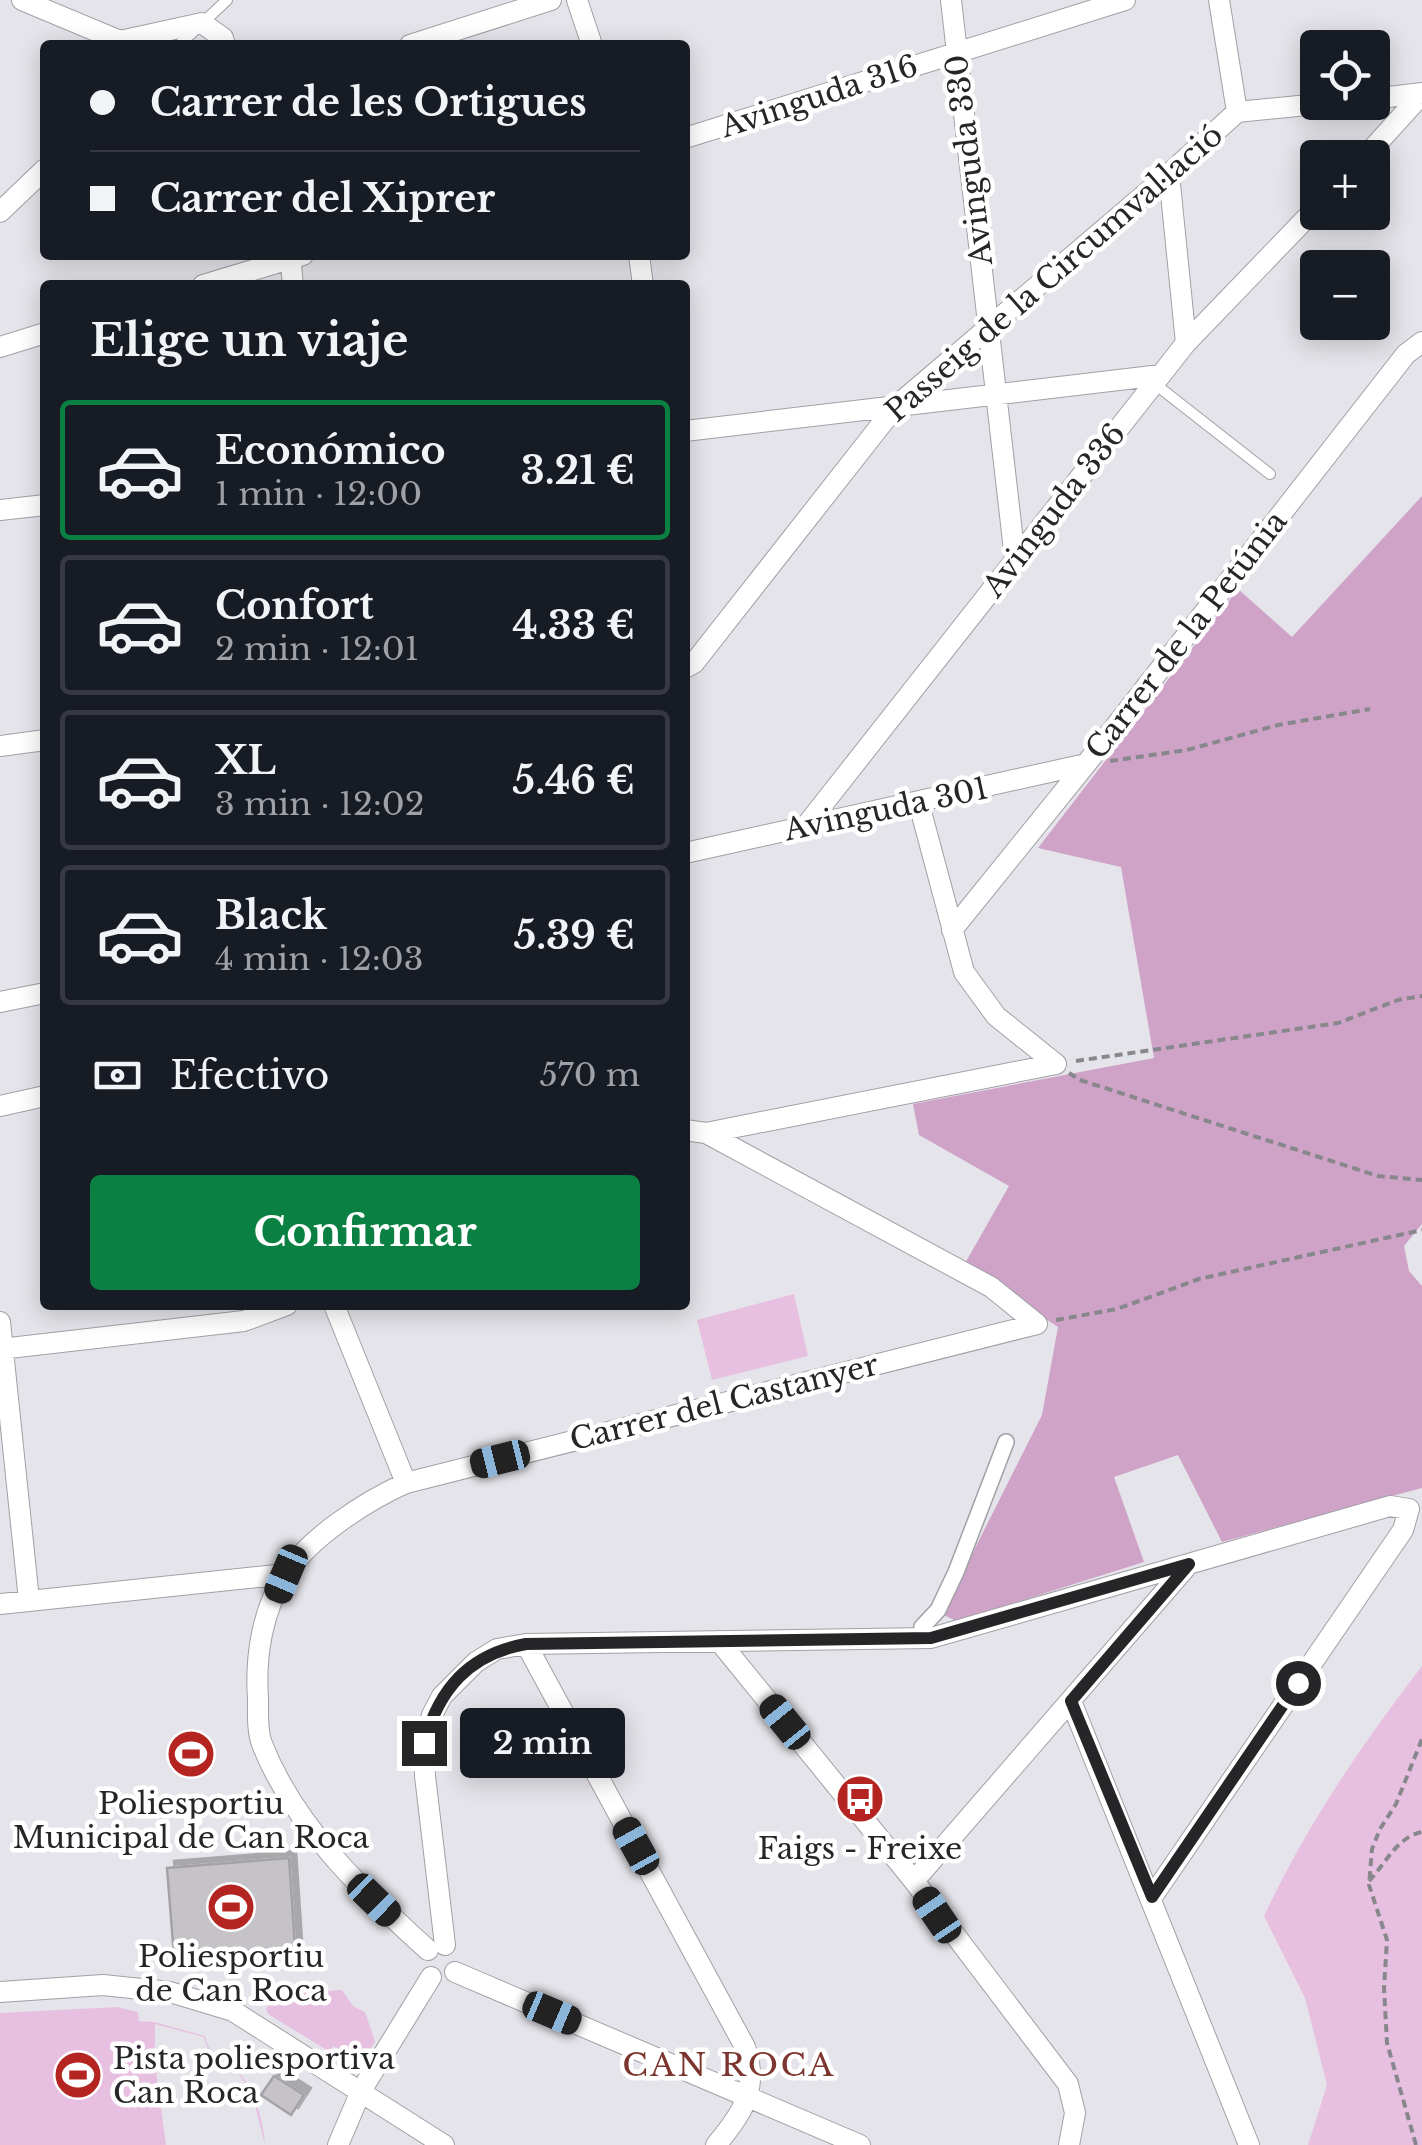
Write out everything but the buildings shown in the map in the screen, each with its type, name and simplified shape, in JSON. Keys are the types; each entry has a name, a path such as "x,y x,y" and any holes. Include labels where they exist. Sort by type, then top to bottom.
{"street":[{"path":"22,0 118,40"},
{"path":"426,40 551,0"},
{"path":"578,0 590,40"},
{"name":"Avinguda 330","path":"951,0 1014,558"},
{"name":"Avinguda 316","path":"690,136 1125,0"},
{"path":"1219,0 1237,112 1300,106"},
{"path":"125,40 202,23 223,40"},
{"path":"1390,97 1422,94"},
{"path":"1380,140 1422,94"},
{"name":"Passeig de la Circumval·lació","path":"690,665 896,408 1237,112"},
{"path":"0,212 40,174"},
{"path":"1169,174 1186,343"},
{"name":"Avinguda 336","path":"805,827 1186,343 1300,225"},
{"path":"220,280 282,260"},
{"path":"0,347 40,335"},
{"name":"Carrer de la Petúnia","path":"952,930 1406,354 1422,342"},
{"path":"690,430 1157,379"},
{"path":"0,510 40,506"},
{"path":"0,746 40,741"},
{"name":"Avinguda 301","path":"690,852 1086,764"},
{"path":"919,804 964,972 996,1016 1056,1064"},
{"path":"0,1002 40,994"},
{"path":"696,1132 1056,1064"},
{"path":"0,1106 40,1097"},
{"path":"696,1132 991,1287 1036,1324"},
{"path":"2,1349 244,1322 274,1310"},
{"path":"336,1310 406,1483"},
{"path":"0,1322 29,1600"},
{"name":"Carrer del Castanyer","path":"436,1947 348,1875 296,1809 260,1741 256,1678 263,1626 286,1574 326,1533 370,1499 406,1483 1036,1324"},
{"path":"926,1638 922,1626 938,1610 956,1572 1006,1442"},
{"path":"455,1972 444,1979 431,1977 423,1965 436,1947 424,1743 442,1696 476,1662 497,1649 526,1644 926,1638 1390,1506 1409,1509 1403,1530 1152,1897"},
{"path":"914,1881 1189,1564"},
{"path":"0,1604 286,1574"},
{"path":"719,1641 914,1881 1068,2084 1075,2114 1069,2145"},
{"path":"526,1644 745,2047 752,2068 748,2097 716,2145"},
{"path":"1071,1701 1249,2145"},
{"path":"436,1947 457,1956 455,1972"},
{"path":"455,1972 860,2145"},
{"path":"338,2145 361,2091 431,1977"},
{"path":"0,1992 102,1984 170,1992 233,2011 444,2145"}],"lane":[{"path":"184,40 227,0"},
{"path":"1157,379 1270,474"}],"path":[{"path":"1086,764 1187,750 1278,725 1370,709"},
{"path":"1056,1064 1338,1023 1398,1000 1422,996"},
{"path":"1056,1064 1080,1080 1378,1176 1422,1180"},
{"path":"1036,1324 1117,1309 1199,1280 1422,1230"},
{"path":"1416,2145 1387,2043 1387,1940 1368,1885 1372,1850 1422,1739"},
{"path":"1368,1885 1401,1840 1422,1832"}],"shaded area":[{"path":"1422,496 1422,1224 1404,1246 1409,1271 1422,1286 1422,1488 1222,1542 1178,1455 1114,1477 1144,1562 956,1621 942,1614 1042,1415 1058,1327 964,1265 1009,1186 919,1135 913,1104 1154,1058 1121,867 1038,848 1238,589 1292,637"},
{"path":"794,1294 808,1356 712,1380 697,1320"},
{"path":"1422,1666 1422,2145 1308,2145 1327,2085 1305,1998 1264,1916 1336,1786"},
{"path":"342,1990 353,2006 365,2012 375,2041 357,2061 338,2058 341,2051 333,2046 330,2052 268,2014 266,2009 271,2002 288,2001 291,1993"},
{"name":"Pista poliesportiva Can Roca","path":"117,2007 138,2012 139,2021 154,2022 205,2036 215,2055 237,2071 247,2084 258,2109 265,2145 254,2102 236,2071 214,2055 210,2051 206,2045 204,2037 155,2024 155,2063 166,2145 0,2145 0,2013"}],"place":[{"name":"Poliesportiu Municipal de Can Roca","path":"191,1754"},
{"name":"Faigs - Freixe","path":"860,1799"},
{"name":"Poliesportiu de Can Roca","path":"231,1907"},
{"name":"Pista poliesportiva Can Roca","path":"78,2075"}],"district":[{"name":"CAN ROCA","path":"729,2065"}],"route":[{"path":"424,1743 442,1696 476,1662 497,1649 526,1644 931,1638 1189,1564 1071,1701 1152,1897 1298,1683"}]}
